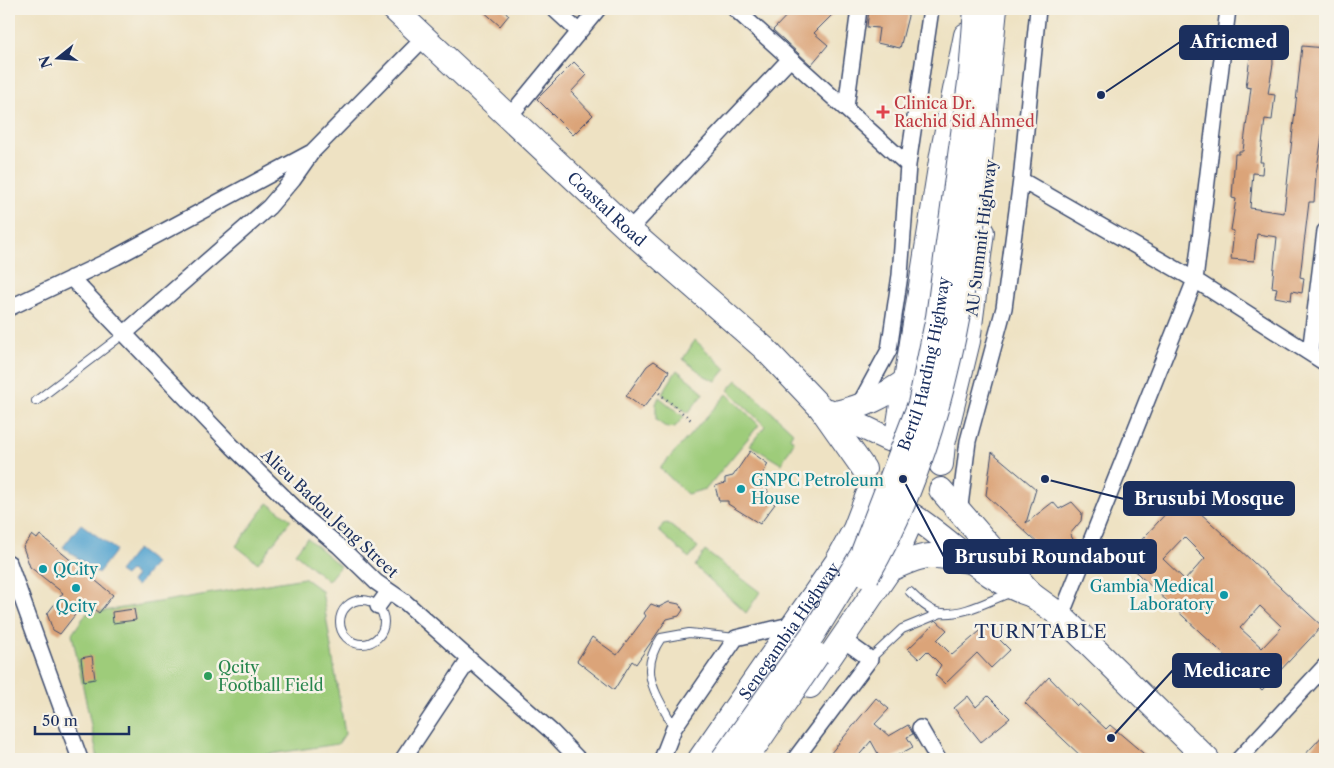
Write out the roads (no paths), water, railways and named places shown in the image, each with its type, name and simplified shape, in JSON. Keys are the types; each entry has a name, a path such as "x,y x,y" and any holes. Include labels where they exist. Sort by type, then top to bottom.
{"main road":[{"name":"Coastal Road","path":"394,9 629,230 764,348 838,410 892,438"},
{"path":"892,438 907,380 942,155 971,9"},
{"name":"Bertil Harding Highway","path":"724,759 814,634 862,556 920,404 939,307 971,75 976,9"},
{"name":"Bertil Harding Highway","path":"746,759 844,614 884,546 920,456 952,350 974,213 995,9"},
{"name":"AU Summit Highway","path":"942,464 943,444 968,341 991,160 1006,20 1005,9"},
{"path":"838,410 882,398 907,380"},
{"name":"Coastal Road","path":"838,410 864,469"},
{"path":"892,438 914,438 926,443 936,452 942,464 944,477 941,490 935,502 925,511 913,516 900,517 887,513 876,506 868,495 864,483 864,469 872,452 892,438"},
{"path":"941,490 1025,593"},
{"name":"Senegambia Highway","path":"700,759 837,562 855,529 868,495"},
{"path":"913,516 974,562 1061,616 1207,759"},
{"path":"759,759 889,570 913,516"},
{"path":"889,570 914,558 938,554 974,562"}],"street":[{"path":"554,9 579,32"},
{"path":"509,117 598,9"},
{"path":"735,9 846,107 908,165"},
{"path":"846,107 859,9"},
{"path":"838,410 889,350 900,275 908,165 931,9"},
{"path":"959,514 968,441 1004,308 1021,180 1038,9"},
{"path":"1061,616 1195,280 1228,9"},
{"path":"124,333 269,206 293,180 312,152 425,37"},
{"path":"629,230 790,59"},
{"path":"9,308 124,252 312,152"},
{"path":"1021,180 1195,280 1325,363"},
{"path":"1310,353 1325,231"},
{"name":"Alieu Badou Jeng Street","path":"71,278 232,447 301,514 339,546 376,582 389,591 552,732 578,759"},
{"path":"9,563 80,759"},
{"path":"378,606 389,591"},
{"path":"662,759 674,728 736,638 794,624"},
{"path":"796,759 870,659 842,639"},
{"path":"403,759 469,660"},
{"path":"1239,759 1325,666"},
{"path":"920,728 938,759"}],"lane":[{"path":"36,401 124,333"},
{"path":"910,592 925,606 941,613"},
{"path":"870,659 902,630 941,613 971,608 1025,593"},
{"path":"364,600 378,606 384,620 382,633 377,638 364,644 358,644 346,636 342,630 341,616 350,604 364,600"},
{"path":"674,728 652,685 649,666 651,653 661,638 689,633 736,638"}],"water":[{"path":"81,524 116,550 98,573 63,547"},
{"path":"137,549 155,563 137,586 131,582 136,576 130,571 125,576 119,572"}],"place":[{"name":"Africmed","path":"1101,95"},
{"name":"Clinica Dr. Rachid Sid Ahmed","path":"883,112"},
{"name":"Brusubi Roundabout","path":"903,479"},
{"name":"Brusubi Mosque","path":"1045,479"},
{"name":"GNPC Petroleum House","path":"741,489"},
{"name":"QCity","path":"43,569"},
{"name":"Qcity","path":"76,588"},
{"name":"Gambia Medical Laboratory","path":"1224,595"},
{"name":"Qcity Football Field","path":"208,676"},
{"name":"Medicare","path":"1111,738"}],"district":[{"name":"TURNTABLE","path":"1041,631"}]}
